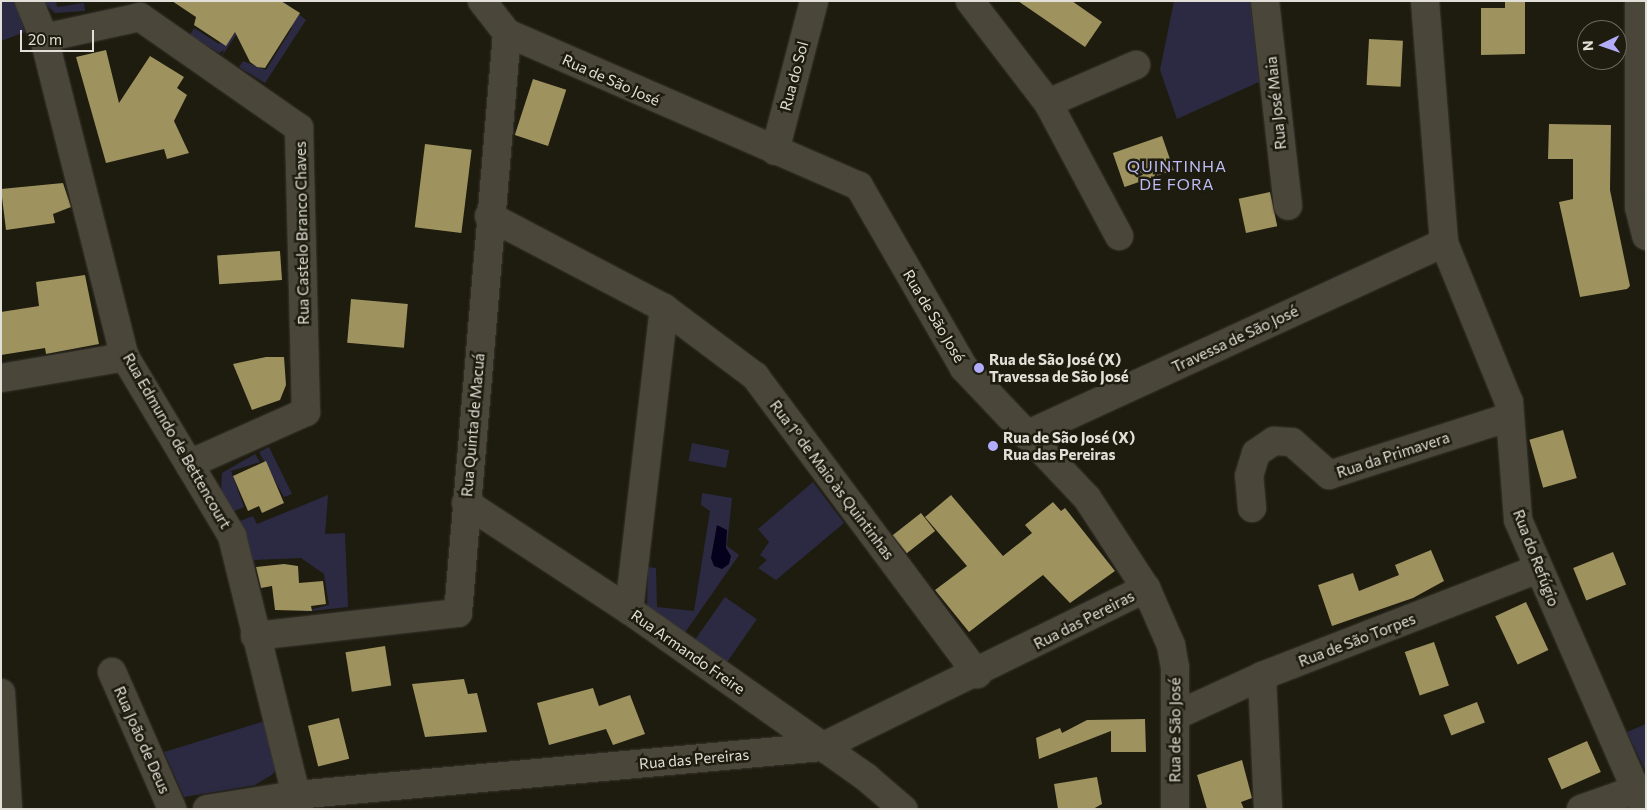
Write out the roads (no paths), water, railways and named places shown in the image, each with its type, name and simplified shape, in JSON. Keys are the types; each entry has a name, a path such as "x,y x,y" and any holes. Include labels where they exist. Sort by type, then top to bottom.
{"street":[{"name":"Rua Edmundo de Bettencourt","path":"29,1 44,38 125,357 232,536 255,636 296,795"},
{"name":"Rua de São José","path":"482,1 508,33 859,186 964,368 1108,524 1146,588 1171,645 1178,715 1175,809"},
{"name":"Rua do Sol","path":"775,151 814,1"},
{"path":"970,1 1048,103 1119,236"},
{"name":"Rua José Maia","path":"1265,1 1288,206"},
{"name":"Rua do Refúgio","path":"1425,1 1444,243 1506,389 1510,417 1514,496 1538,569 1640,799"},
{"path":"1639,1 1640,207 1646,236"},
{"name":"Rua Castelo Branco Chaves","path":"44,38 140,17 299,128 306,412 189,464"},
{"name":"Rua Quinta de Macuá","path":"255,636 458,613 489,216 508,33"},
{"path":"1048,103 1136,65"},
{"name":"Rua 1º de Maio às Quintinhas","path":"489,216 664,308 755,376 977,674"},
{"name":"Travessa de São José","path":"1026,435 1444,243"},
{"path":"629,610 664,308"},
{"path":"1,378 125,357"},
{"name":"Rua da Primavera","path":"1252,508 1249,476 1256,453 1274,441 1292,442 1329,475 1510,417"},
{"name":"Rua Armando Freire","path":"466,503 629,610 822,747 903,809"},
{"name":"Rua de São Torpes","path":"1178,715 1262,676 1538,569"},
{"name":"Rua das Pereiras","path":"207,809 296,795 822,747 977,674 1146,588"},
{"name":"Rua João de Deus","path":"112,672 172,809"},
{"path":"1262,676 1268,809"},
{"path":"1,693 8,809 12,809"},
{"path":"1582,809 1640,799"}],"place":[{"name":"Rua de São José (X) Travessa de São José","path":"979,368"},
{"name":"Rua de São José (X) Rua das Pereiras","path":"993,446"}],"district":[{"name":"QUINTINHA DE FORA","path":"1177,175"}]}
